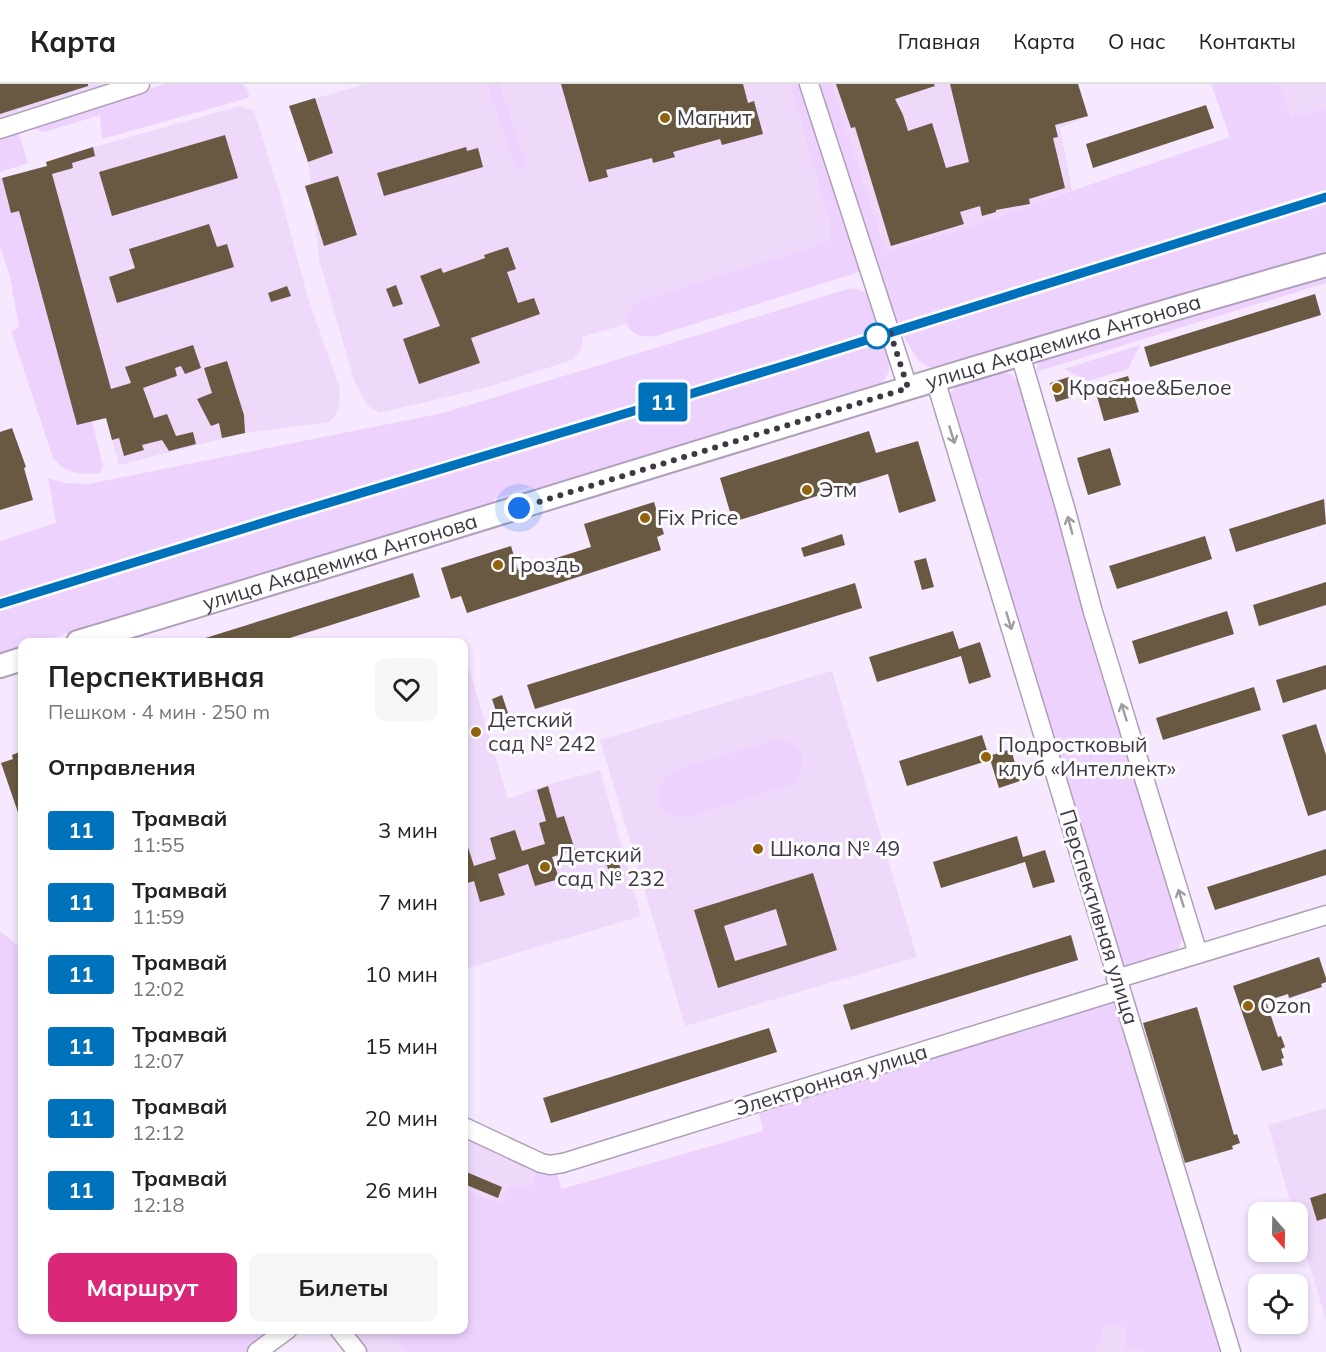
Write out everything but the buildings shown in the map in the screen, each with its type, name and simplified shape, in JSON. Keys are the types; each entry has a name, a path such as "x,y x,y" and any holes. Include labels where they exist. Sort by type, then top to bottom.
{"main road":[{"name":"улица Академика Антонова","path":"105,638 126,635 935,379 1326,265"},
{"path":"0,666 18,660"}],"street":[{"path":"0,129 140,84"},
{"path":"809,84 908,388"},
{"path":"1020,354 1094,612 1198,954"},
{"name":"Перспективная улица","path":"935,379 1231,1352"},
{"name":"Электронная улица","path":"468,1129 541,1163 550,1165 563,1163 1118,985 1198,954 1326,915"},
{"path":"257,1352 281,1334"},
{"path":"343,1334 357,1352"}],"shaded area":[{"path":"0,84 112,84 0,120"},
{"path":"165,84 243,84 249,96 102,139 100,115 48,131 41,132 33,126"},
{"path":"365,84 797,84 851,256 583,337 581,350 572,360 492,386 380,413 368,406 355,383 319,260 308,162 289,106"},
{"path":"487,84 499,84 528,168 517,171"},
{"path":"790,84 807,84 864,264 859,272 656,336 647,337 633,332 627,323 627,316 637,302 826,243 830,237 829,218"},
{"path":"817,84 832,84 886,251 951,232 1230,137 1211,84 1279,84 1291,118 1326,108 1326,251 940,367 928,367 918,360 895,323"},
{"path":"832,84 1078,84 1088,116 1060,128 1072,190 951,232 886,251"},
{"path":"1279,84 1326,84 1326,108 1291,118"},
{"path":"240,106 254,111 280,194 308,298 340,389 339,409 330,422 245,433 119,465 106,418 77,425 19,212 11,213 2,178 50,165 55,159 69,154"},
{"path":"18,131 28,163 0,172 0,137"},
{"path":"0,178 2,178 11,213 19,211 77,424 92,421 103,466 100,473 74,472 63,467 53,458 11,331 19,328 10,277 0,246"},
{"path":"1322,275 1326,283 1036,372 1039,359"},
{"path":"851,288 862,291 874,305 880,322 889,367 888,374 881,384 533,490 529,487 494,499 494,503 52,638 18,638 18,648 0,654 0,541 56,523 48,478 65,483 88,484 443,413"},
{"path":"1140,345 1128,369 1088,381 1064,369"},
{"path":"997,370 1011,374 1017,380 1181,924 1182,937 1175,953 1159,962 1127,970 1121,966 948,401 955,387 960,383"},
{"name":"Детский сад № 232","path":"468,665 508,799 600,770 641,916 468,968"},
{"name":"Школа № 49","path":"832,671 917,957 685,1026 600,740"},
{"path":"784,739 797,748 802,757 802,769 797,783 687,817 675,817 664,812 659,798 659,787 678,769"},
{"path":"0,931 18,946 18,1334 268,1334 245,1352 0,1352"},
{"path":"1115,1003 1122,1011 1222,1352 1150,1352 1125,1348 1126,1327 1105,1325 1096,1352 407,1352 394,1334 468,1334 468,1192 502,1203 509,1187 531,1186 537,1168 556,1171 562,1189 763,1131 758,1109 1104,1004"},
{"path":"1326,1108 1326,1321 1308,1261 1308,1202 1290,1202 1268,1125"},
{"path":"468,1137 537,1168 531,1186 502,1203 468,1192"},
{"path":"1105,1325 1126,1327 1126,1348 1150,1352 1096,1352"},
{"path":"354,1334 394,1334 407,1352 368,1352"}],"tram line":[{"name":"11","path":"0,604 793,363 1326,197"},
{"path":"0,610 1326,200"}],"place":[{"name":"Магнит","path":"665,118"},
{"name":"Красное&Белое","path":"1057,388"},
{"name":"Этм","path":"807,490"},
{"name":"Fix Price","path":"645,518"},
{"name":"Гроздь","path":"498,565"},
{"name":"Детский сад № 242","path":"476,732"},
{"name":"Подростковый клуб «Интеллект»","path":"986,757"},
{"name":"Школа № 49","path":"758,849"},
{"name":"Детский сад № 232","path":"545,867"},
{"name":"Ozon","path":"1248,1006"}],"route":[{"path":"519,508 908,388 890,332 877,336"}]}
